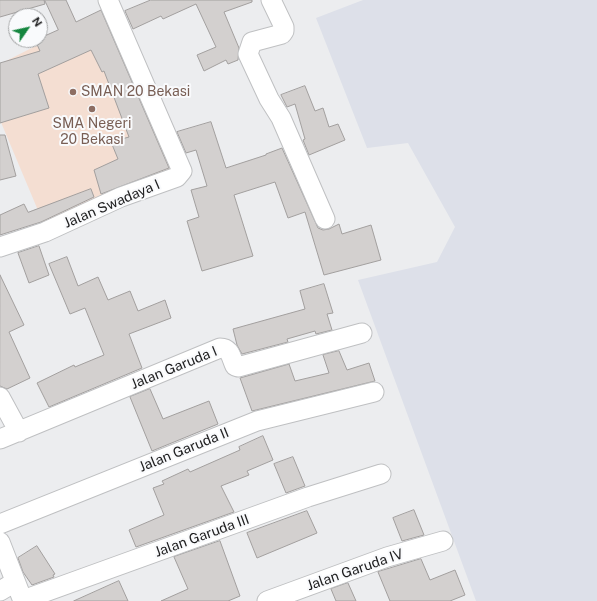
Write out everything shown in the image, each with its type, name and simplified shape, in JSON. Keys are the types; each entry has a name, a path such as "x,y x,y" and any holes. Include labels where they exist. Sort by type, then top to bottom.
{"street":[{"name":"Jalan Swadaya I","path":"0,248 45,232 121,197 177,177 182,171 108,0"},
{"path":"271,0 284,27 284,31 282,34 252,42 248,54 269,99 281,118 325,219"},
{"name":"Jalan Garuda I","path":"15,424 220,348 228,350 235,366 238,367 362,332"},
{"name":"Jalan Garuda II","path":"0,524 257,421 374,392"},
{"path":"0,397 15,424 0,439"},
{"name":"Jalan Garuda III","path":"23,601 308,497 381,474"},
{"name":"Jalan Garuda IV","path":"267,601 388,557 443,541"},
{"path":"0,542 8,586 23,601"}],"shaded area":[{"path":"363,0 597,0 597,601 476,601 358,280 437,262 455,227 408,143 367,148 316,18"},
{"name":"SMAN 20 Bekasi","path":"113,7 177,174 45,227 0,120 0,64 32,48 48,48 48,40"}],"building":[{"path":"0,0 44,0 45,4 31,8 8,8 8,15 0,17"},
{"path":"45,0 66,0 76,22 101,10 169,168 101,194 94,170 118,159 111,142 129,137 104,71 102,72 91,50 38,74 49,108 0,123 0,63 40,51 39,48 48,48 48,34 58,30"},
{"path":"151,0 252,0 252,2 224,12 239,48 238,60 228,64 226,60 204,71 197,55 216,47 196,4 163,19 161,16 133,29 125,11"},
{"path":"305,86 315,111 323,108 329,127 338,124 345,140 309,155 303,140 305,139 295,104 287,107 281,95"},
{"path":"211,122 226,168 266,155 282,148 318,228 323,230 329,229 339,224 342,234 371,225 381,260 324,275 305,212 288,218 275,182 234,195 253,256 202,271 187,221 199,217 191,190 207,186 196,150 186,153 177,132"},
{"path":"0,135 5,135 16,176 0,180"},
{"path":"91,189 94,197 41,222 0,235 0,215 24,204 28,212"},
{"path":"39,246 49,275 29,283 18,253"},
{"path":"67,257 78,286 98,277 108,300 130,291 138,311 165,300 171,318 129,334 142,368 49,407 37,383 74,365 75,367 104,355 85,308 70,314 49,264"},
{"path":"0,275 24,325 9,332 30,378 7,389 0,386"},
{"path":"324,284 333,313 327,314 332,330 316,334 315,331 287,339 288,342 242,354 237,345 233,329 305,309 300,291"},
{"path":"339,351 347,370 369,363 375,381 252,411 240,378 289,364 295,381 329,373 323,355"},
{"path":"150,389 163,419 209,401 218,424 152,451 130,397"},
{"path":"263,436 273,460 247,471 249,475 221,486 234,512 136,547 129,530 164,515 153,488 164,484 162,481 188,469 190,472 240,450 239,447"},
{"path":"293,457 305,486 286,493 274,464"},
{"path":"414,510 424,535 402,541 393,518"},
{"path":"307,511 317,533 257,558 247,533"},
{"path":"220,541 240,596 228,601 161,601 188,589 174,557"},
{"path":"37,546 55,574 53,575 54,577 32,585 23,572 18,558"},
{"path":"421,559 430,580 455,570 465,595 450,601 390,601 378,572"},
{"path":"119,581 128,601 74,601"},
{"path":"348,583 356,601 336,601 331,589"}],"place":[{"name":"SMAN 20 Bekasi","path":"73,92"},
{"name":"SMA Negeri 20 Bekasi","path":"92,109"}]}
